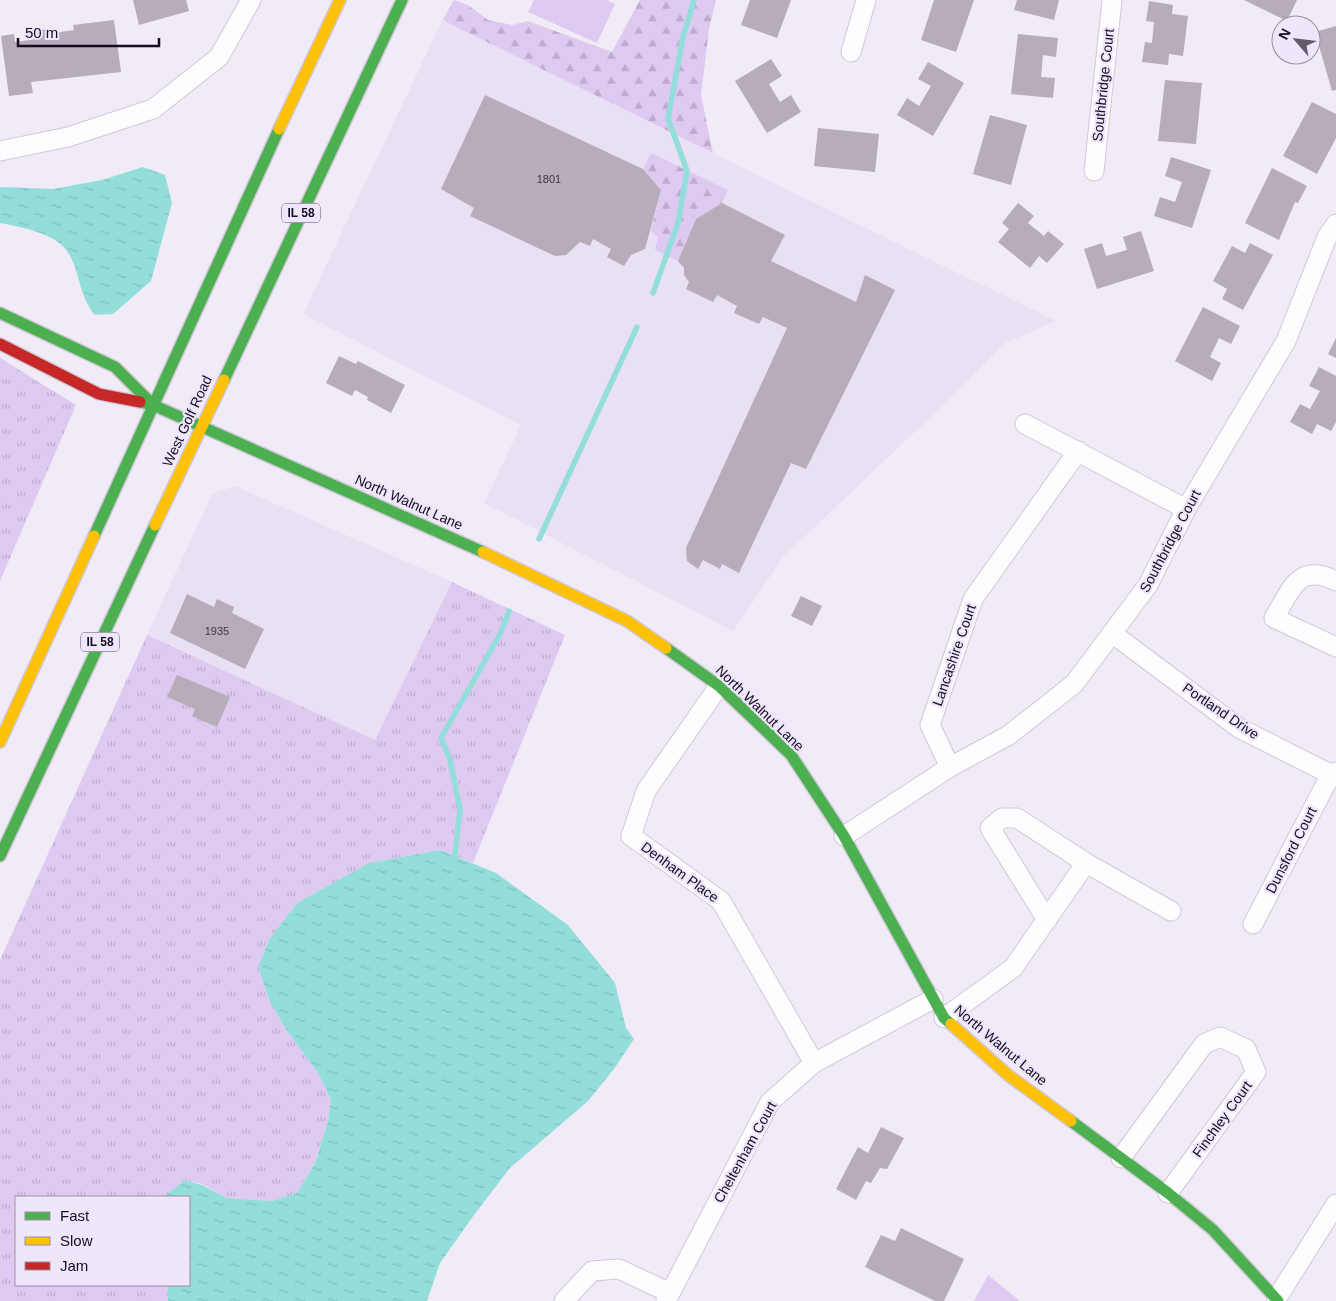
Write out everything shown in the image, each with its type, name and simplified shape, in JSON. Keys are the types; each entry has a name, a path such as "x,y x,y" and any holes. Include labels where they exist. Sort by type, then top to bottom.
{"street":[{"path":"0,150 68,137 153,109 219,57 252,0"},
{"path":"0,742 340,0"},
{"name":"West Golf Road","path":"0,856 402,0"},
{"path":"851,52 866,0"},
{"name":"Southbridge Court","path":"1094,171 1112,0"},
{"name":"Southbridge Court","path":"844,836 950,767 1008,735 1074,684 1148,585 1186,509 1286,341 1327,237 1336,224"},
{"path":"0,313 115,366 153,405"},
{"path":"0,344 99,394 153,405"},
{"name":"North Walnut Lane","path":"153,405 480,550 628,622 719,686 791,755 844,836 944,1018 1008,1075 1168,1193 1213,1230 1277,1300"},
{"path":"1025,424 1186,509"},
{"name":"Lancashire Court","path":"950,767 930,725 973,600 1078,451"},
{"path":"1336,581 1323,575 1302,576 1296,581 1274,618 1336,647"},
{"name":"Portland Drive","path":"1113,634 1240,728 1334,775"},
{"name":"Denham Place","path":"719,686 646,791 631,836 721,901 814,1063"},
{"name":"Dunsford Court","path":"1253,924 1334,775"},
{"path":"1047,920 990,828 1002,818 1017,818 1086,863 1171,911"},
{"path":"944,1018 1013,968 1086,863"},
{"name":"Cheltenham Court","path":"564,1301 592,1271 619,1269 668,1297 770,1102 814,1063 933,999"},
{"name":"Finchley Court","path":"1121,1158 1204,1044 1220,1037 1246,1049 1256,1072 1168,1193"},
{"path":"1277,1300 1336,1204"}],"shaded area":[{"path":"443,19 1056,321 1003,344 959,390 784,556 733,631 484,503 521,425 303,314"},
{"path":"235,486 452,582 375,740 147,635 212,494"}],"green space":[{"path":"454,0 468,5 488,20 512,25 528,21 612,52 640,0 716,0 709,29 701,95 713,153 450,24 443,19"},
{"path":"534,0 607,0 615,4 597,43 528,12"},
{"path":"651,153 728,190 722,203 696,219 678,261 655,250 658,237 651,231 661,190 643,169"},
{"path":"0,358 76,405 0,581"},
{"path":"452,582 565,635 473,863 440,850 369,863 297,903 270,938 258,967 270,1002 287,1031 318,1073 331,1100 328,1121 315,1162 297,1193 273,1201 227,1198 202,1184 185,1180 165,1196 15,1196 15,1286 168,1286 168,1301 0,1301 0,960 147,635 375,740"},
{"path":"988,1275 1020,1301 974,1301"}],"water":[{"path":"143,167 165,175 172,203 151,281 113,314 95,315 85,299 71,258 61,245 46,235 0,223 0,187 53,189 102,180"},
{"path":"440,850 496,873 568,925 615,983 626,1028 634,1039 614,1069 588,1101 510,1168 440,1263 427,1301 168,1301 168,1286 190,1286 190,1196 165,1196 185,1180 202,1185 227,1198 272,1201 297,1193 315,1163 328,1121 331,1100 318,1073 287,1031 270,1002 258,967 270,938 297,903 369,863"}],"building":[{"path":"133,0 186,0 189,11 139,25"},
{"path":"750,0 791,0 777,38 741,25"},
{"path":"934,0 974,0 956,52 921,40"},
{"path":"1017,0 1059,0 1054,20 1014,10"},
{"path":"1244,0 1297,0 1290,15 1275,15"},
{"path":"1149,1 1173,5 1172,14 1188,16 1183,56 1169,54 1168,65 1142,62 1145,42 1152,43 1154,22 1146,21"},
{"path":"114,20 121,72 31,82 33,93 9,96 1,36 14,34 15,42 37,39 36,31 46,29 47,34 74,30 73,25"},
{"path":"1336,26 1336,90 1332,91 1321,53 1321,30"},
{"path":"1018,34 1058,38 1056,57 1043,55 1041,77 1055,78 1053,98 1011,94"},
{"path":"771,59 782,76 769,84 780,102 791,95 801,112 767,133 735,81"},
{"path":"928,62 964,83 933,136 897,115 907,98 919,106 931,86 918,79"},
{"path":"1165,80 1202,83 1196,144 1158,141"},
{"path":"485,95 643,169 661,190 645,249 631,255 624,266 607,257 611,249 593,239 590,246 580,242 566,255 555,256 470,216 474,208 441,189"},
{"path":"1312,102 1336,114 1336,138 1317,174 1283,156"},
{"path":"990,115 1027,125 1011,185 973,174"},
{"path":"818,128 879,134 875,172 814,166"},
{"path":"1171,157 1211,170 1192,228 1154,216 1160,197 1175,202 1182,182 1165,176"},
{"path":"1272,168 1307,186 1298,203 1295,202 1279,240 1245,223"},
{"path":"722,203 785,235 771,261 856,302 865,275 895,290 806,469 791,463 739,573 722,564 720,569 703,560 698,569 687,561 686,548 787,328 763,317 759,324 734,313 737,306 717,295 713,302 686,289 689,282 684,275 684,268 678,261 696,219"},
{"path":"1018,203 1034,216 1028,223 1044,236 1048,231 1064,244 1047,263 1039,256 1030,268 998,242 1009,229 1002,223"},
{"path":"1141,231 1154,271 1097,289 1084,249 1102,243 1106,256 1127,250 1123,237"},
{"path":"1250,243 1273,255 1243,310 1222,299 1227,289 1213,281 1232,246 1245,253"},
{"path":"1203,307 1240,326 1231,344 1219,338 1210,357 1221,363 1212,381 1175,361"},
{"path":"1336,338 1336,358 1328,354"},
{"path":"339,356 356,364 358,361 405,385 391,413 367,400 368,397 355,390 352,396 326,383"},
{"path":"1319,367 1336,376 1336,422 1331,431 1317,424 1312,434 1290,422 1300,404 1310,409 1320,391 1309,386"},
{"path":"187,594 214,607 217,599 234,607 232,613 264,629 245,669 170,633"},
{"path":"801,596 822,606 812,626 791,616"},
{"path":"177,675 230,697 217,727 192,716 195,709 167,697"},
{"path":"881,1127 904,1138 887,1169 880,1168 871,1183 866,1181 856,1200 836,1189 858,1147 868,1153"},
{"path":"901,1228 964,1259 944,1301 935,1301 865,1267 881,1235 895,1241"}],"waterway":[{"path":"653,293 678,223 687,171 668,118 683,37 694,0"},
{"path":"539,539 637,327"},
{"path":"454,863 460,809 450,760 441,738 500,634 509,611"}],"traffic: fast":[{"path":"224,380 402,0"},
{"path":"94,536 279,129"},
{"path":"0,313 115,367 153,405"},
{"path":"140,402 153,405 483,552"},
{"path":"0,856 155,525"},
{"path":"666,648 719,686 791,755 844,836 944,1018 951,1024"},
{"path":"1071,1121 1168,1193 1213,1230 1278,1301"}],"traffic: slow":[{"path":"279,129 340,0"},
{"path":"155,525 224,380"},
{"path":"0,742 94,536"},
{"path":"483,552 627,621 666,648"},
{"path":"951,1024 1008,1075 1071,1121"}],"traffic: jam":[{"path":"0,344 99,394 140,402"}]}
